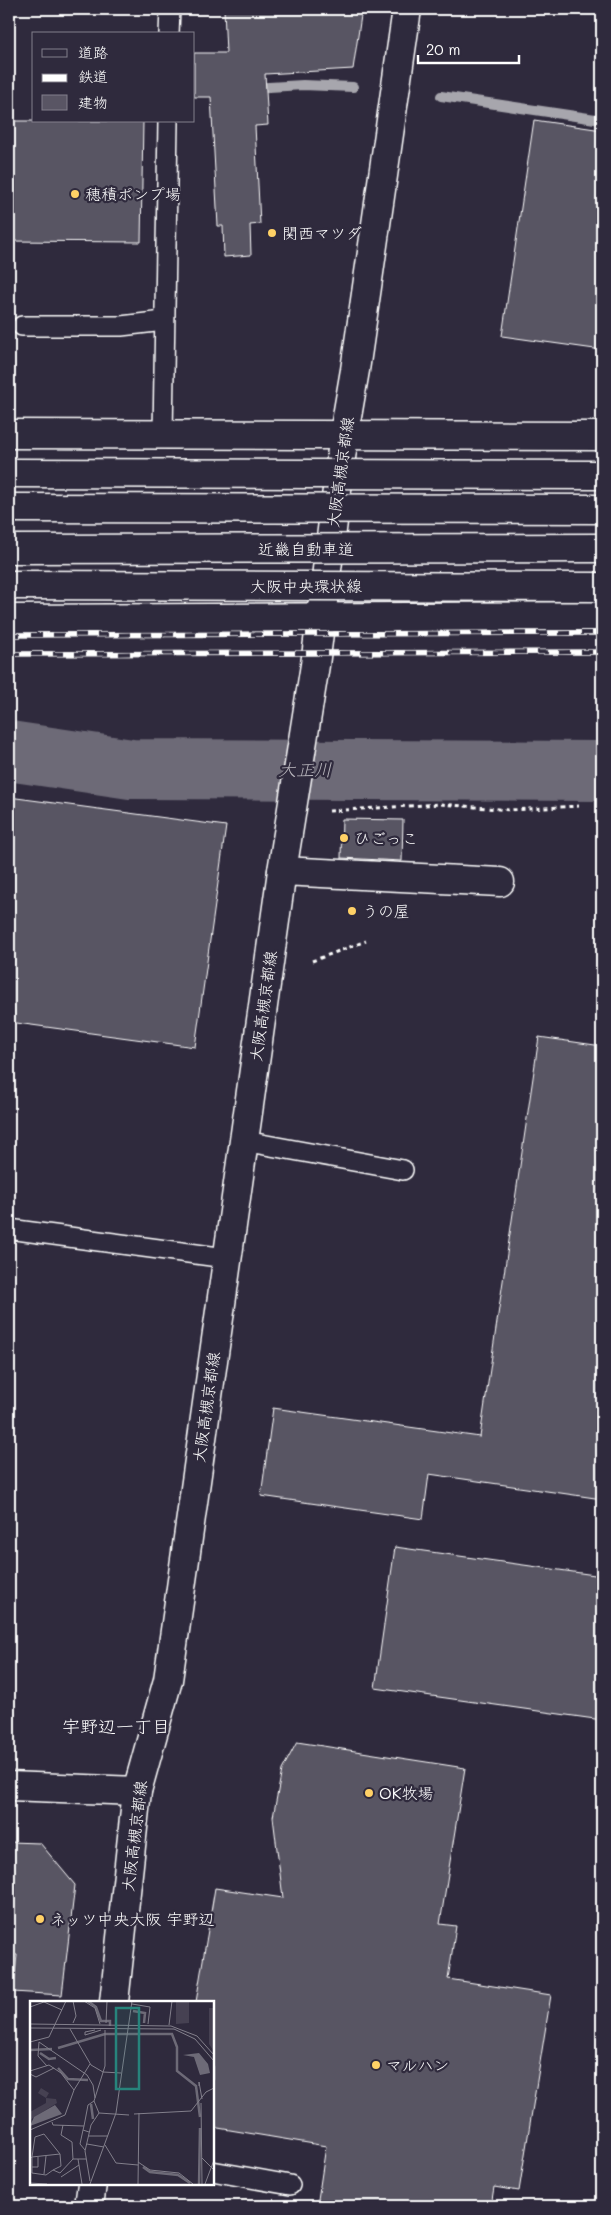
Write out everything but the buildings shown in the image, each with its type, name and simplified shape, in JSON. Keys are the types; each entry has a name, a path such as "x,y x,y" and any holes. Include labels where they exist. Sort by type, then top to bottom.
{"main road":[{"name":"大阪高槻京都線","path":"114,2001 137,1791 168,1680 226,1258 282,871 307,714 344,434 357,361 407,9"},
{"path":"9,434 602,436"},
{"path":"9,473 602,475"},
{"path":"9,508 602,509"},
{"name":"近畿自動車道","path":"9,549 602,548"},
{"name":"大阪中央環状線","path":"9,585 602,587"},
{"path":"9,619 602,616"},
{"path":"282,871 500,882"},
{"path":"9,1786 137,1791"},
{"path":"89,2206 92,2185"}],"lane":[{"path":"169,32 170,9"},
{"path":"163,435 168,122"},
{"path":"22,326 121,326 164,321"},
{"path":"244,1141 403,1170"},
{"path":"9,1229 226,1258"},
{"path":"214,2171 290,2185"}],"path":[{"path":"329,811 440,804 510,810 579,806"},
{"path":"312,961 366,941"}],"waterway":[{"path":"252,88 303,85 353,87"},
{"path":"441,96 602,120"},
{"name":"大正川","path":"9,751 131,769 602,771"}],"railway":[{"path":"9,635 602,633"},
{"path":"9,654 602,652"}],"place":[{"name":"穂積ポンプ場","path":"75,194"},
{"name":"関西マツダ","path":"272,233"},
{"name":"ひごっこ","path":"344,838"},
{"name":"うの屋","path":"352,911"},
{"name":"OK牧場","path":"369,1793"},
{"name":"ネッツ中央大阪 宇野辺","path":"40,1919"},
{"name":"マルハン","path":"376,2065"}],"district":[{"name":"宇野辺一丁目","path":"116,1727"}]}
